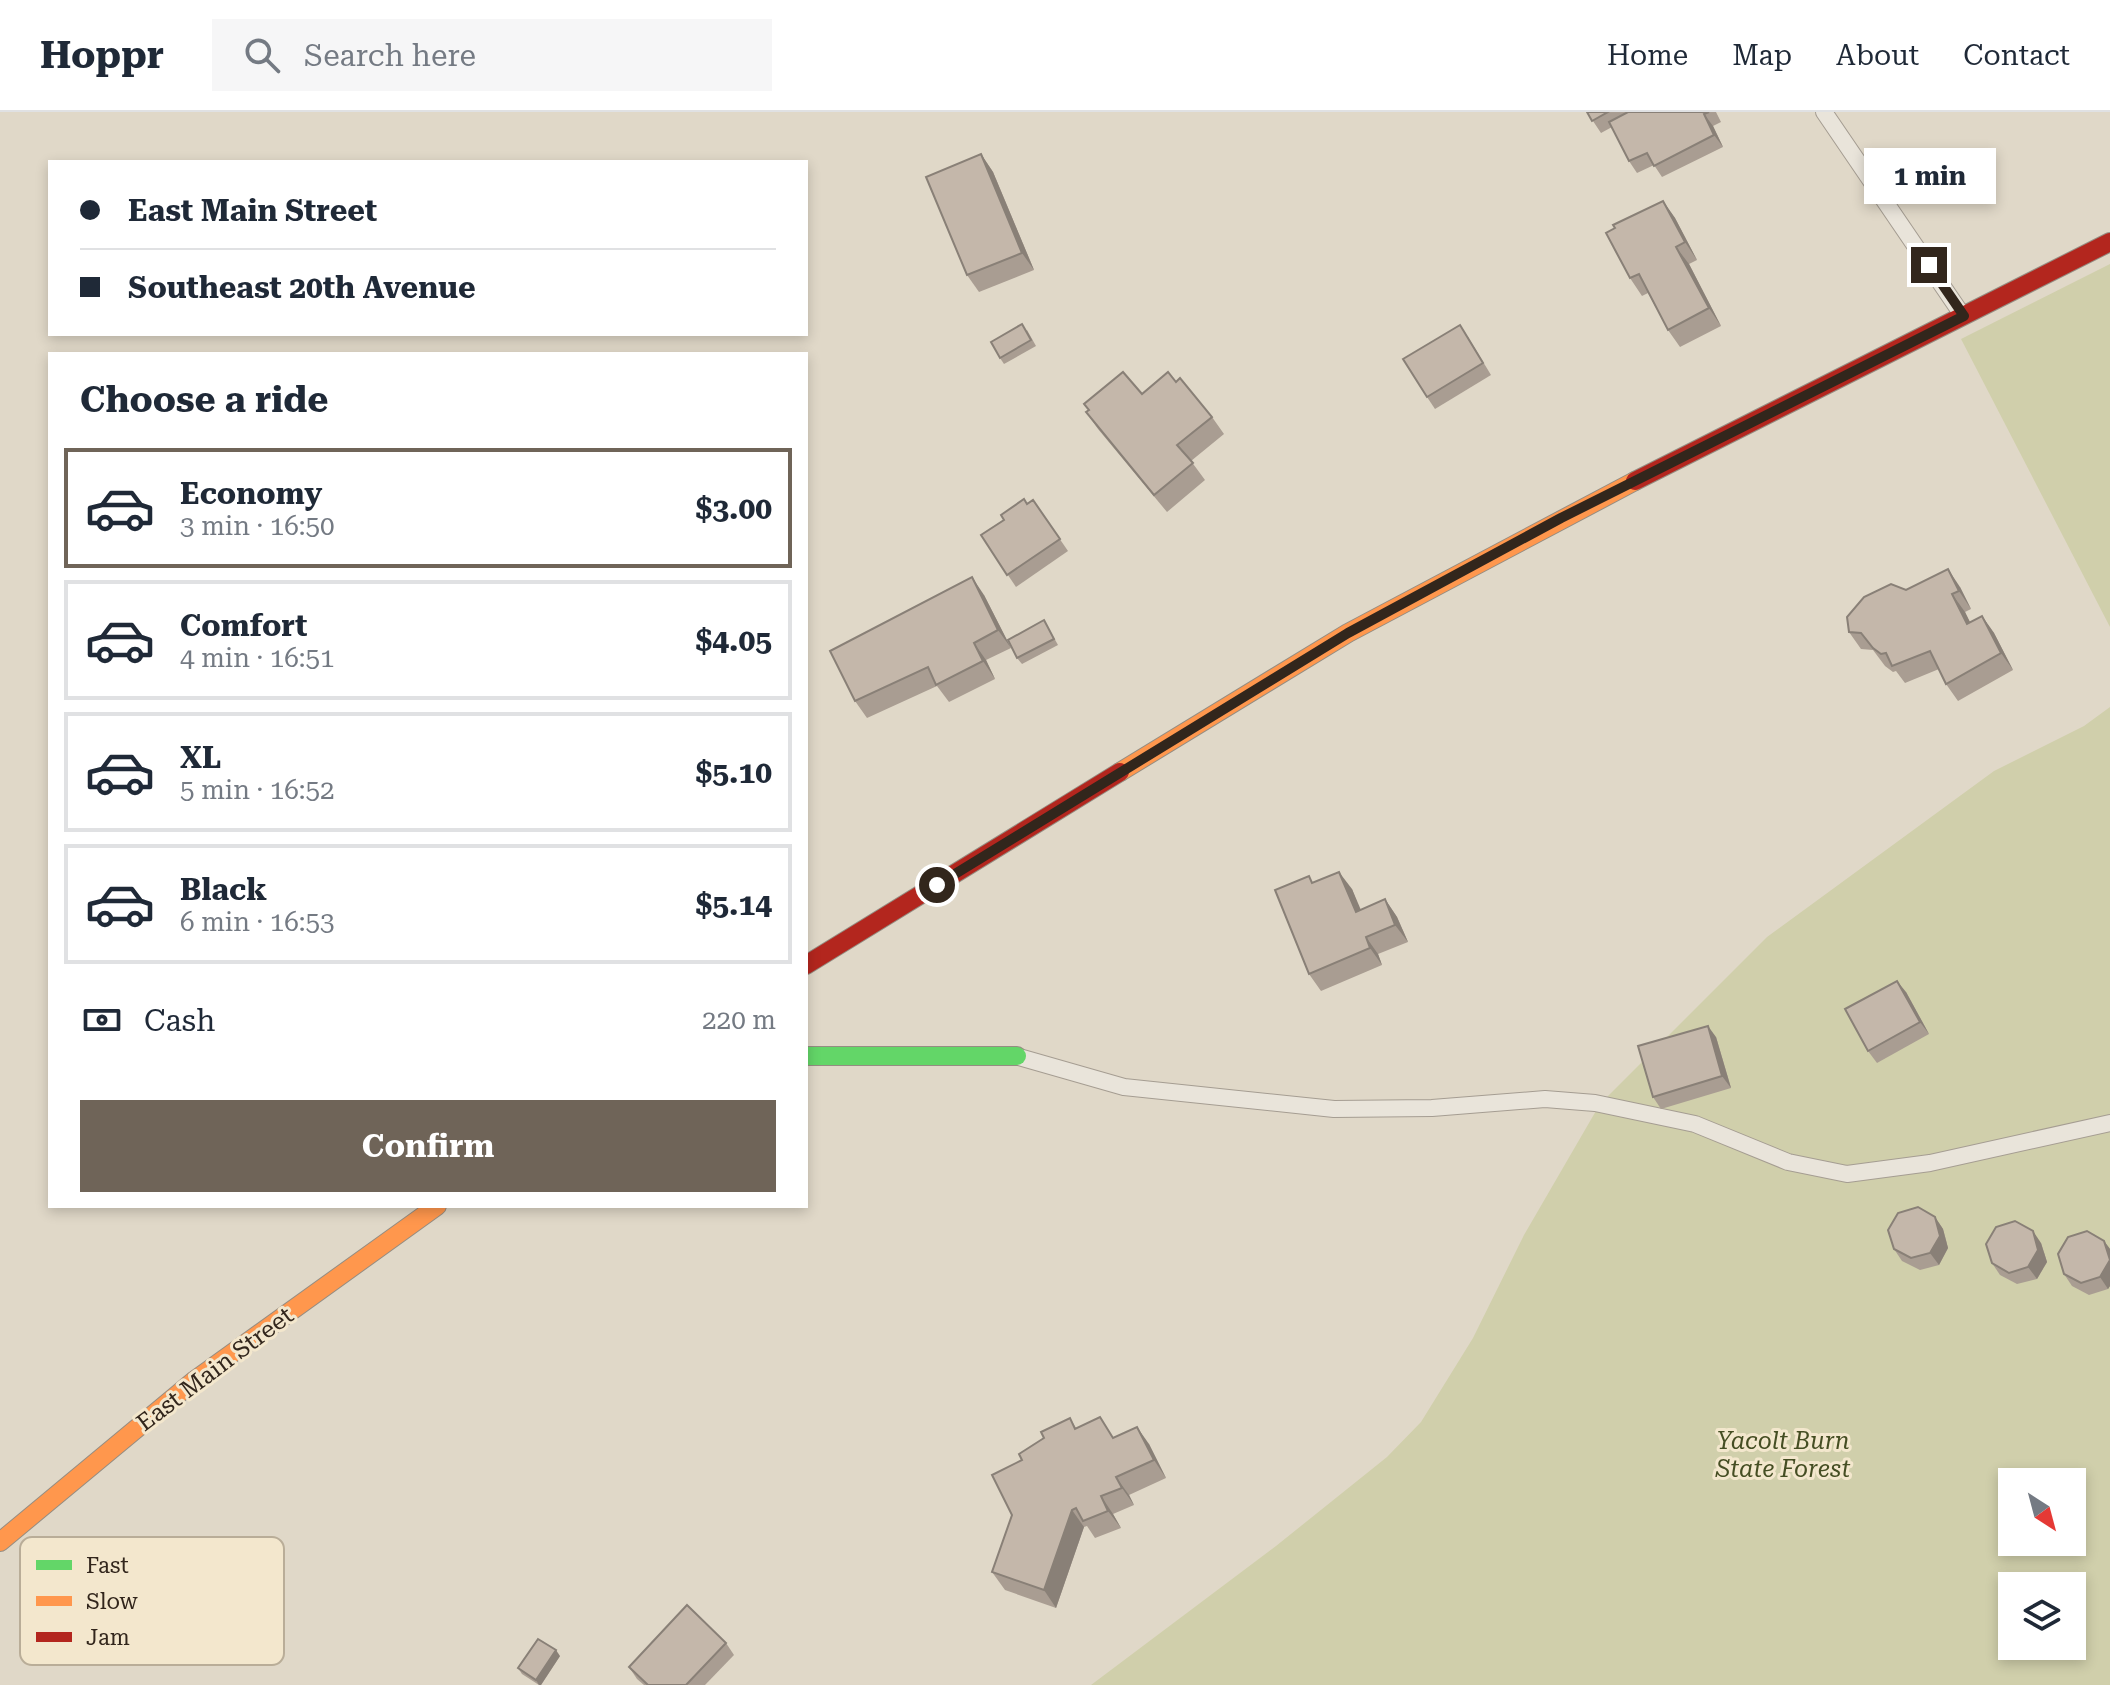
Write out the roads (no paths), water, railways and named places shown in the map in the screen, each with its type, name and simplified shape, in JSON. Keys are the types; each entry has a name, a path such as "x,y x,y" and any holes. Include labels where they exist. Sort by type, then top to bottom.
{"main road":[{"path":"808,964 1348,633 1561,518 2110,242"},
{"path":"808,1056 1017,1056"},
{"name":"East Main Street","path":"0,1542 195,1380 434,1208"}],"lane":[{"path":"1824,112 1964,316"},
{"path":"1017,1056 1124,1087 1334,1109 1432,1108 1532,1099 1595,1103 1695,1124 1788,1162 1847,1174 1930,1163 2110,1123"}],"park label":[{"name":"Yacolt Burn State Forest","path":"1783,1455"}]}
